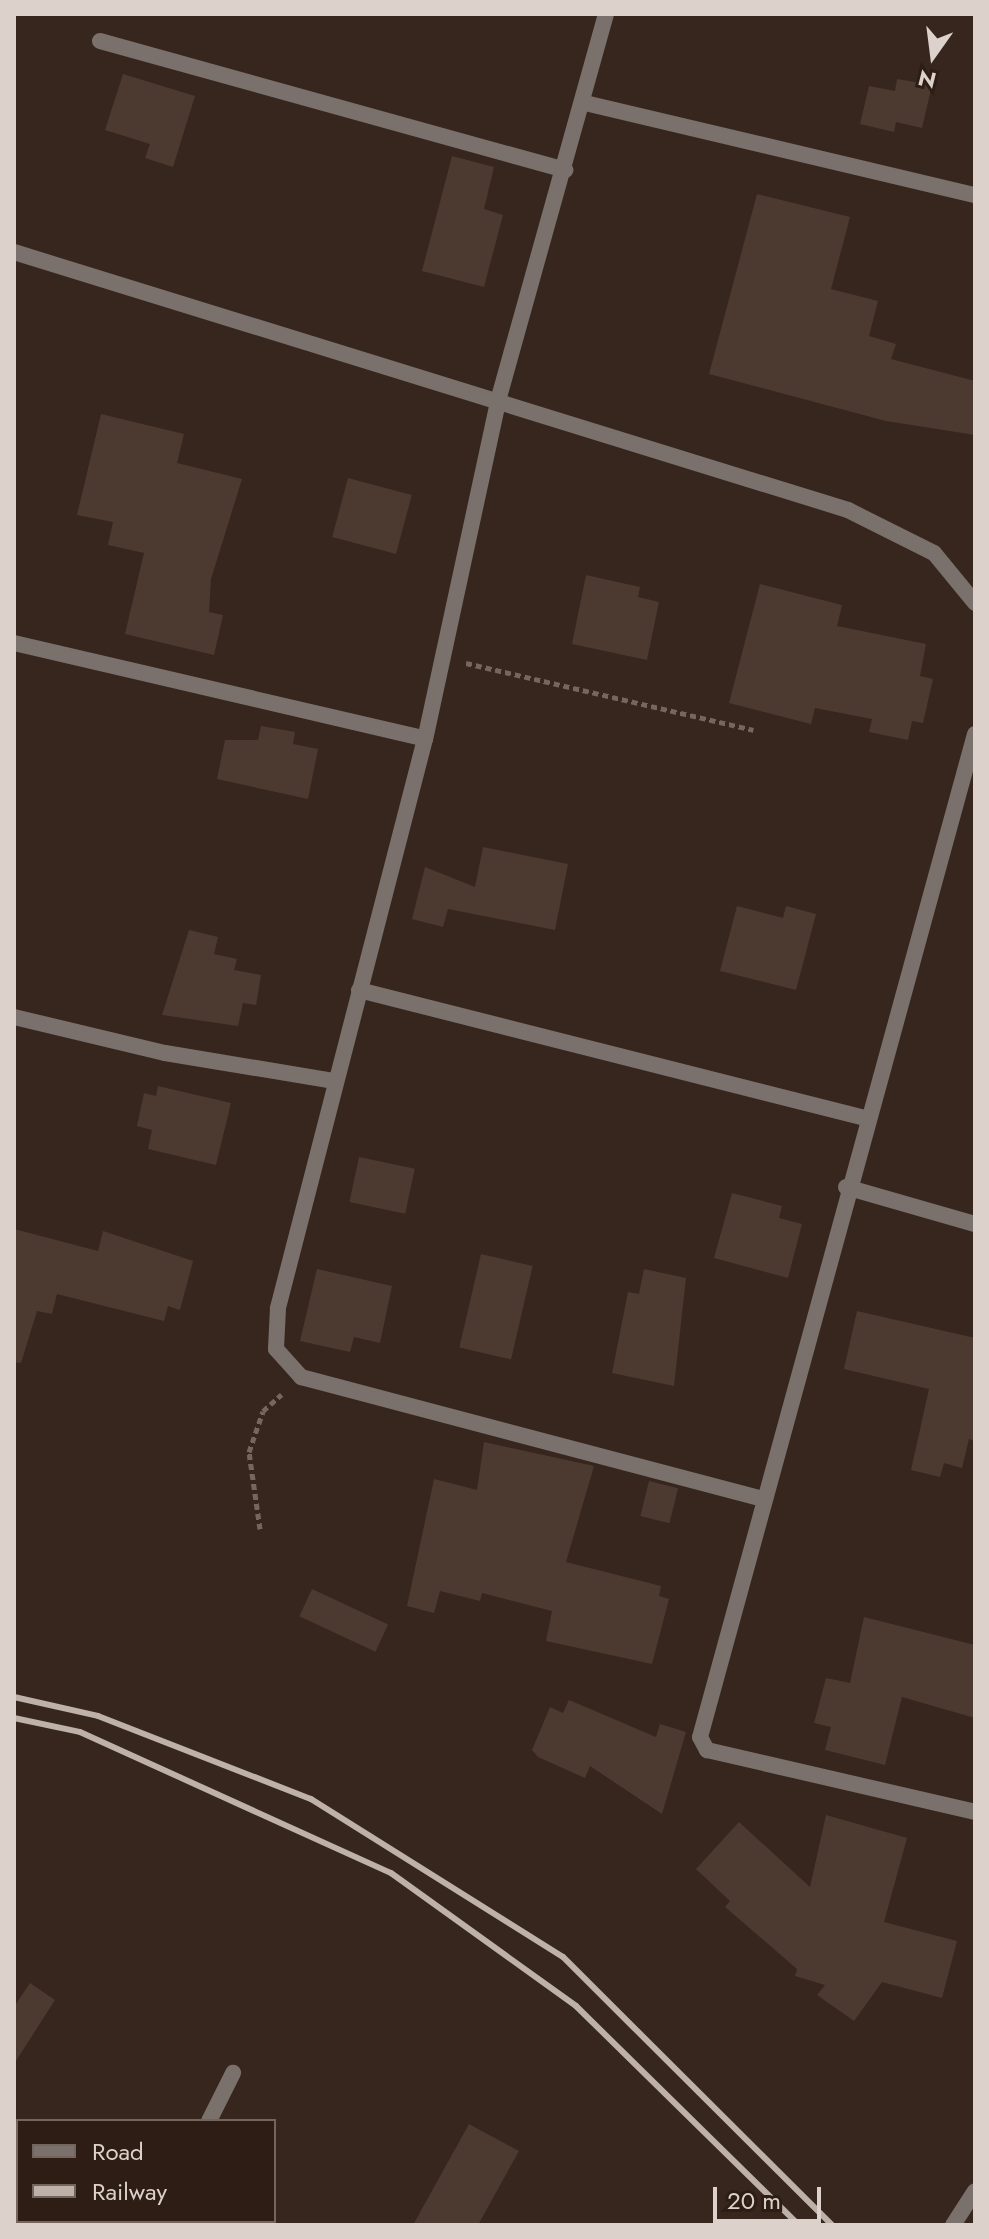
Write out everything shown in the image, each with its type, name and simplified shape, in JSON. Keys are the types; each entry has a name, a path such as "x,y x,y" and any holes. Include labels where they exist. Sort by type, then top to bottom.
{"street":[{"path":"606,14 585,103 498,402 425,739 278,1308 276,1349 301,1377 763,1499"},
{"path":"100,41 565,170"},
{"path":"585,103 975,195"},
{"path":"14,252 848,510 934,553 975,603"},
{"path":"14,643 425,739"},
{"path":"975,734 846,1187 701,1745 975,1812"},
{"path":"359,990 865,1118"},
{"path":"14,1017 165,1053 335,1081"},
{"path":"846,1187 975,1224"},
{"path":"210,2119 233,2073"},
{"path":"953,2225 975,2191"}],"path":[{"path":"442,657 753,730"},
{"path":"260,1529 249,1452 263,1411 301,1377"}],"building":[{"path":"123,74 195,96 173,167 145,158 150,144 105,130"},
{"path":"897,79 932,85 922,128 896,122 894,132 860,124 869,86 895,91"},
{"path":"452,156 494,167 484,209 503,215 484,287 422,271"},
{"path":"757,194 850,217 831,289 878,301 869,336 896,344 891,359 975,381 975,435 886,421 709,374"},
{"path":"101,414 184,434 177,463 242,479 211,579 209,612 223,615 214,655 125,634 144,553 108,545 113,522 77,515"},
{"path":"348,478 412,495 396,554 332,537"},
{"path":"586,575 640,587 638,597 659,602 647,660 572,644"},
{"path":"760,584 842,605 837,626 926,644 920,676 933,679 923,723 912,721 908,740 869,732 872,719 815,708 811,724 729,703"},
{"path":"261,726 295,732 293,744 318,749 308,799 217,779 225,740 258,740"},
{"path":"483,847 568,864 555,930 448,909 443,927 412,919 425,867 475,887"},
{"path":"737,906 783,918 786,906 816,914 796,990 720,971"},
{"path":"189,930 218,937 214,954 237,959 234,970 261,975 256,1005 243,1003 238,1026 162,1015"},
{"path":"158,1086 231,1103 216,1165 148,1149 152,1130 137,1126 144,1093 156,1096"},
{"path":"359,1157 415,1169 405,1214 349,1202"},
{"path":"732,1193 782,1206 779,1218 802,1224 788,1278 714,1258"},
{"path":"14,1229 98,1251 103,1231 193,1261 180,1310 168,1306 164,1321 57,1294 52,1314 37,1311 21,1363 14,1362"},
{"path":"481,1254 533,1266 511,1359 459,1348"},
{"path":"317,1269 392,1286 380,1343 354,1337 350,1352 300,1341"},
{"path":"644,1269 686,1278 674,1386 612,1373 628,1292 639,1294"},
{"path":"857,1311 975,1338 975,1441 969,1439 962,1468 944,1463 940,1477 911,1470 929,1389 844,1369"},
{"path":"484,1442 594,1466 566,1562 661,1586 659,1596 669,1599 652,1664 546,1641 552,1611 482,1593 480,1601 440,1591 434,1613 407,1606 434,1479 477,1490"},
{"path":"649,1481 678,1488 669,1523 640,1516"},
{"path":"312,1589 388,1624 375,1652 299,1616"},
{"path":"864,1617 975,1645 975,1718 902,1697 885,1765 825,1750 831,1727 814,1723 826,1678 850,1683"},
{"path":"569,1700 656,1737 660,1724 686,1732 662,1814 590,1766 585,1778 538,1757 532,1750 550,1707 563,1713"},
{"path":"826,1815 907,1838 884,1922 957,1941 942,1998 882,1982 854,2021 817,1995 825,1985 795,1976 797,1969 725,1907 730,1901 696,1869 739,1822 810,1887"},
{"path":"30,1983 55,2000 14,2064 14,2007"},
{"path":"469,2124 519,2151 478,2225 413,2225"}],"railway":[{"path":"14,1697 98,1716 311,1799 563,1957 832,2225"},
{"path":"14,1718 80,1732 391,1873 576,2006 799,2225"}]}
